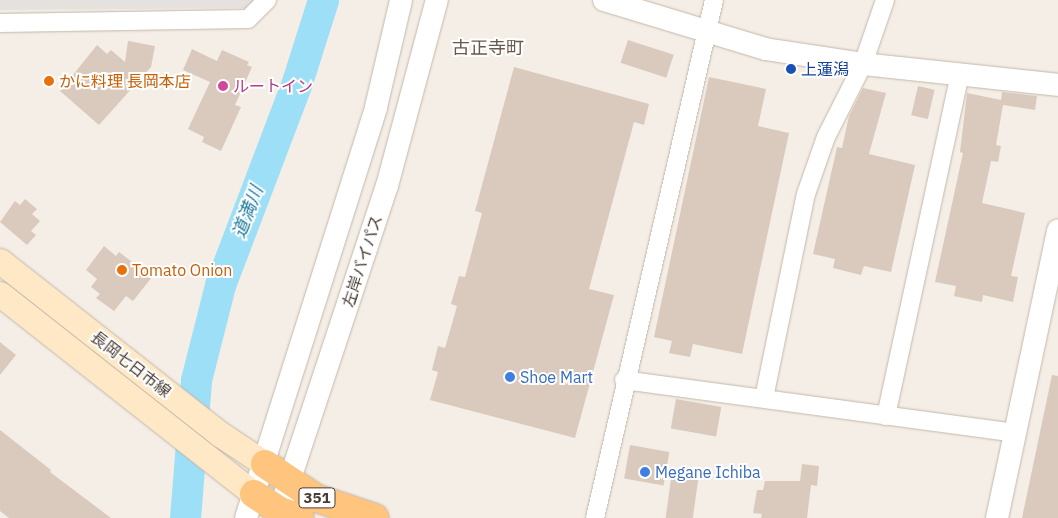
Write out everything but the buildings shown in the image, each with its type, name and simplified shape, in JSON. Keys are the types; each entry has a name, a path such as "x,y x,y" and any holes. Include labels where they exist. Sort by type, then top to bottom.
{"highway":[{"name":"351","path":"265,464 316,498 375,518"},
{"name":"351","path":"250,506 286,515"}],"main road":[{"name":"長岡七日市線","path":"0,261 220,434 265,464"},
{"name":"長岡七日市線","path":"0,294 216,465 250,506"}],"street":[{"path":"0,23 248,20 267,0"},
{"name":"左岸バイパス","path":"250,506 265,464 376,107 401,0"},
{"name":"左岸バイパス","path":"286,515 288,481 387,186 437,0"},
{"path":"604,0 765,49 863,64 1058,85"},
{"path":"595,518 624,380 714,0"},
{"path":"764,398 806,194 826,137 863,64 885,0"},
{"path":"886,416 960,73"},
{"path":"997,518 1058,230"},
{"path":"624,380 1015,433"}],"shaded area":[{"path":"0,0 254,0 246,8 0,10"}],"waterway":[{"name":"道満川","path":"185,518 196,380 220,285 297,82 323,0"}],"place":[{"name":"上蓮潟","path":"791,69"},
{"name":"かに料理 長岡本店","path":"49,81"},
{"name":"ルートイン","path":"223,86"},
{"name":"Tomato Onion","path":"122,270"},
{"name":"Shoe Mart","path":"510,377"},
{"name":"Megane Ichiba","path":"645,472"}],"district":[{"name":"古正寺町","path":"488,48"}]}
